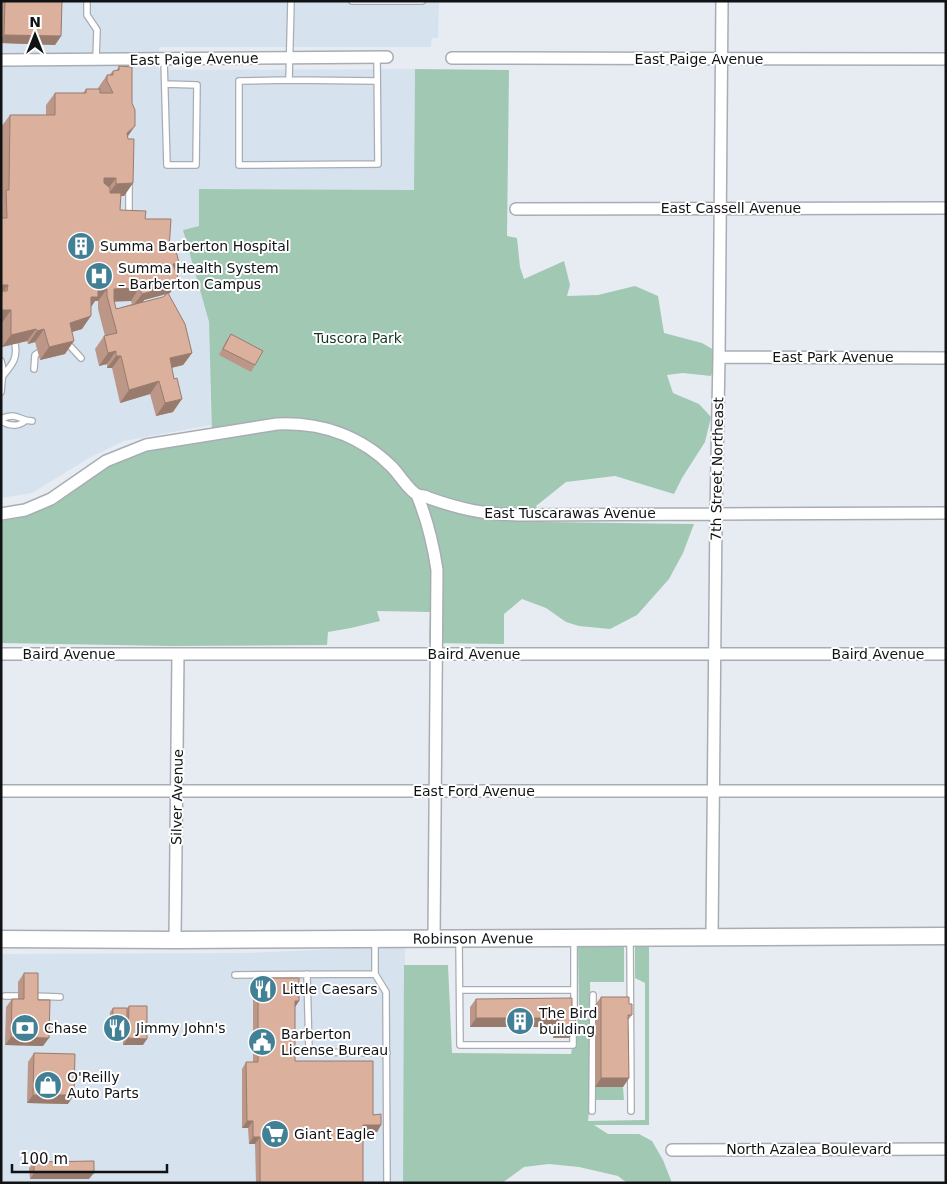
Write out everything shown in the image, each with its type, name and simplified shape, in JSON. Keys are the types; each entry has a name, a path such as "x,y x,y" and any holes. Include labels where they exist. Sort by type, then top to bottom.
{"main road":[{"name":"Robinson Avenue","path":"1,939 175,940 946,936"}],"street":[{"name":"7th Street Northeast","path":"712,936 722,1"},
{"name":"East Paige Avenue","path":"1,60 96,60 130,64 164,60 382,57"},
{"name":"East Paige Avenue","path":"452,58 946,59"},
{"name":"East Cassell Avenue","path":"516,209 536,213 719,208 946,208"},
{"name":"East Park Avenue","path":"719,357 946,358"},
{"path":"1,514 24,510 51,499 106,461 146,445 285,424 312,425 352,437 390,465 416,494 431,533 437,570 434,938"},
{"name":"East Tuscarawas Avenue","path":"416,494 476,513 498,514 946,513"},
{"name":"Baird Avenue","path":"1,654 946,654"},
{"name":"Silver Avenue","path":"175,940 178,654"},
{"name":"East Ford Avenue","path":"1,791 946,791"},
{"name":"North Azalea Boulevard","path":"672,1150 946,1149"}],"lane":[{"path":"87,1 87,15 97,30 96,60"},
{"path":"289,80 291,1"},
{"path":"352,1 422,1"},
{"path":"377,82 239,81 239,165 378,164 377,82 382,57"},
{"path":"164,60 167,165 196,165 197,85 165,84"},
{"path":"129,209 130,171"},
{"path":"2,377 17,353 14,344"},
{"path":"63,346 70,346 81,358"},
{"path":"34,369 35,355 38,352"},
{"path":"1,361 1,392"},
{"path":"1,420 9,416 19,416 25,421 32,421"},
{"path":"630,937 631,1111"},
{"path":"375,938 376,974 386,992 387,1183"},
{"path":"459,938 460,1045 573,1045 574,938"},
{"path":"308,974 309,1052 387,1053"},
{"path":"235,975 376,974"},
{"path":"460,990 574,990"},
{"path":"592,1111 593,995"},
{"path":"5,996 18,996"},
{"path":"32,996 60,997"}],"shaded area":[{"name":"Summa Health System – Barberton Campus","path":"1,1 439,1 438,38 432,38 431,47 159,47 159,70 415,69 414,190 199,189 199,226 183,230 209,322 211,425 124,441 89,458 32,493 1,498"},
{"path":"405,946 403,1183 1,1183 1,954 248,953"}],"green space":[{"name":"Tuscora Park","path":"415,69 509,70 507,236 517,238 520,267 524,279 564,261 570,285 567,296 598,295 635,286 658,296 664,333 702,343 719,353 711,376 683,373 667,375 673,393 699,404 711,417 705,442 674,494 615,476 566,482 536,506 543,522 694,524 683,553 669,579 637,615 610,629 579,626 566,622 546,608 522,599 504,614 504,644 429,643 430,612 377,611 380,621 328,632 327,645 171,646 1,643 1,521 23,517 56,504 67,493 113,460 149,450 212,438 209,322 183,230 199,226 199,189 414,190"},
{"path":"622,942 624,948 624,982 590,982 592,1088 588,1121 645,1120 645,983 635,978 635,948 637,942 649,943 649,1125 594,1125 608,1134 639,1134 652,1141 663,1160 672,1183 627,1183 618,1176 579,1167 549,1164 524,1167 502,1183 403,1183 404,965 448,965 452,1053 571,1054 579,1010 578,947 580,943"},
{"path":"595,1087 623,1087 624,1100 595,1100"}],"building":[{"path":"5,1 62,1 61,36 4,35"},
{"name":"Summa Barberton Hospital","path":"119,66 132,67 132,103 135,110 135,126 127,133 128,139 134,139 133,183 116,184 116,178 104,178 104,183 110,188 110,193 121,193 120,210 146,211 145,219 171,219 169,249 175,246 179,263 173,264 179,280 151,288 150,292 142,294 139,288 114,289 114,300 116,309 163,297 168,293 185,324 192,353 170,358 174,379 177,378 182,399 165,403 159,381 129,390 121,356 116,356 116,351 108,353 104,336 117,333 107,296 107,289 98,289 98,297 91,297 91,316 70,323 74,341 49,347 44,329 11,335 11,310 1,310 2,291 7,291 8,285 1,285 1,218 7,218 6,190 9,190 10,115 55,115 55,93 86,93 86,89 100,89 100,93 113,93 107,81 107,75 113,75 113,71 119,70"},
{"path":"231,334 263,351 255,365 223,349"},
{"path":"24,973 38,973 38,1000 50,1000 49,1038 11,1037 12,999 24,999"},
{"path":"258,978 299,978 299,1001 295,1001 295,1061 373,1061 373,1115 381,1114 381,1125 363,1125 363,1183 260,1183 260,1137 253,1137 253,1121 247,1121 246,1062 258,1062"},
{"path":"601,997 629,997 629,1004 632,1004 632,1015 628,1015 629,1078 601,1078"},
{"path":"572,998 572,1007 575,1007 576,1029 559,1029 559,1018 476,1018 476,999"},
{"path":"129,1006 147,1006 147,1039 128,1038"},
{"path":"113,1008 127,1008 127,1035 112,1034"},
{"path":"34,1053 75,1054 74,1095 33,1095"},
{"path":"94,1161 94,1173 34,1173 34,1162"}],"place":[{"name":"Summa Barberton Hospital","path":"81,246"},
{"name":"Summa Health System – Barberton Campus","path":"99,276"},
{"name":"Little Caesars","path":"263,989"},
{"name":"The Bird building","path":"520,1021"},
{"name":"Chase","path":"25,1028"},
{"name":"Jimmy John's","path":"117,1028"},
{"name":"Barberton License Bureau","path":"262,1042"},
{"name":"O'Reilly Auto Parts","path":"48,1085"},
{"name":"Giant Eagle","path":"275,1134"}]}
